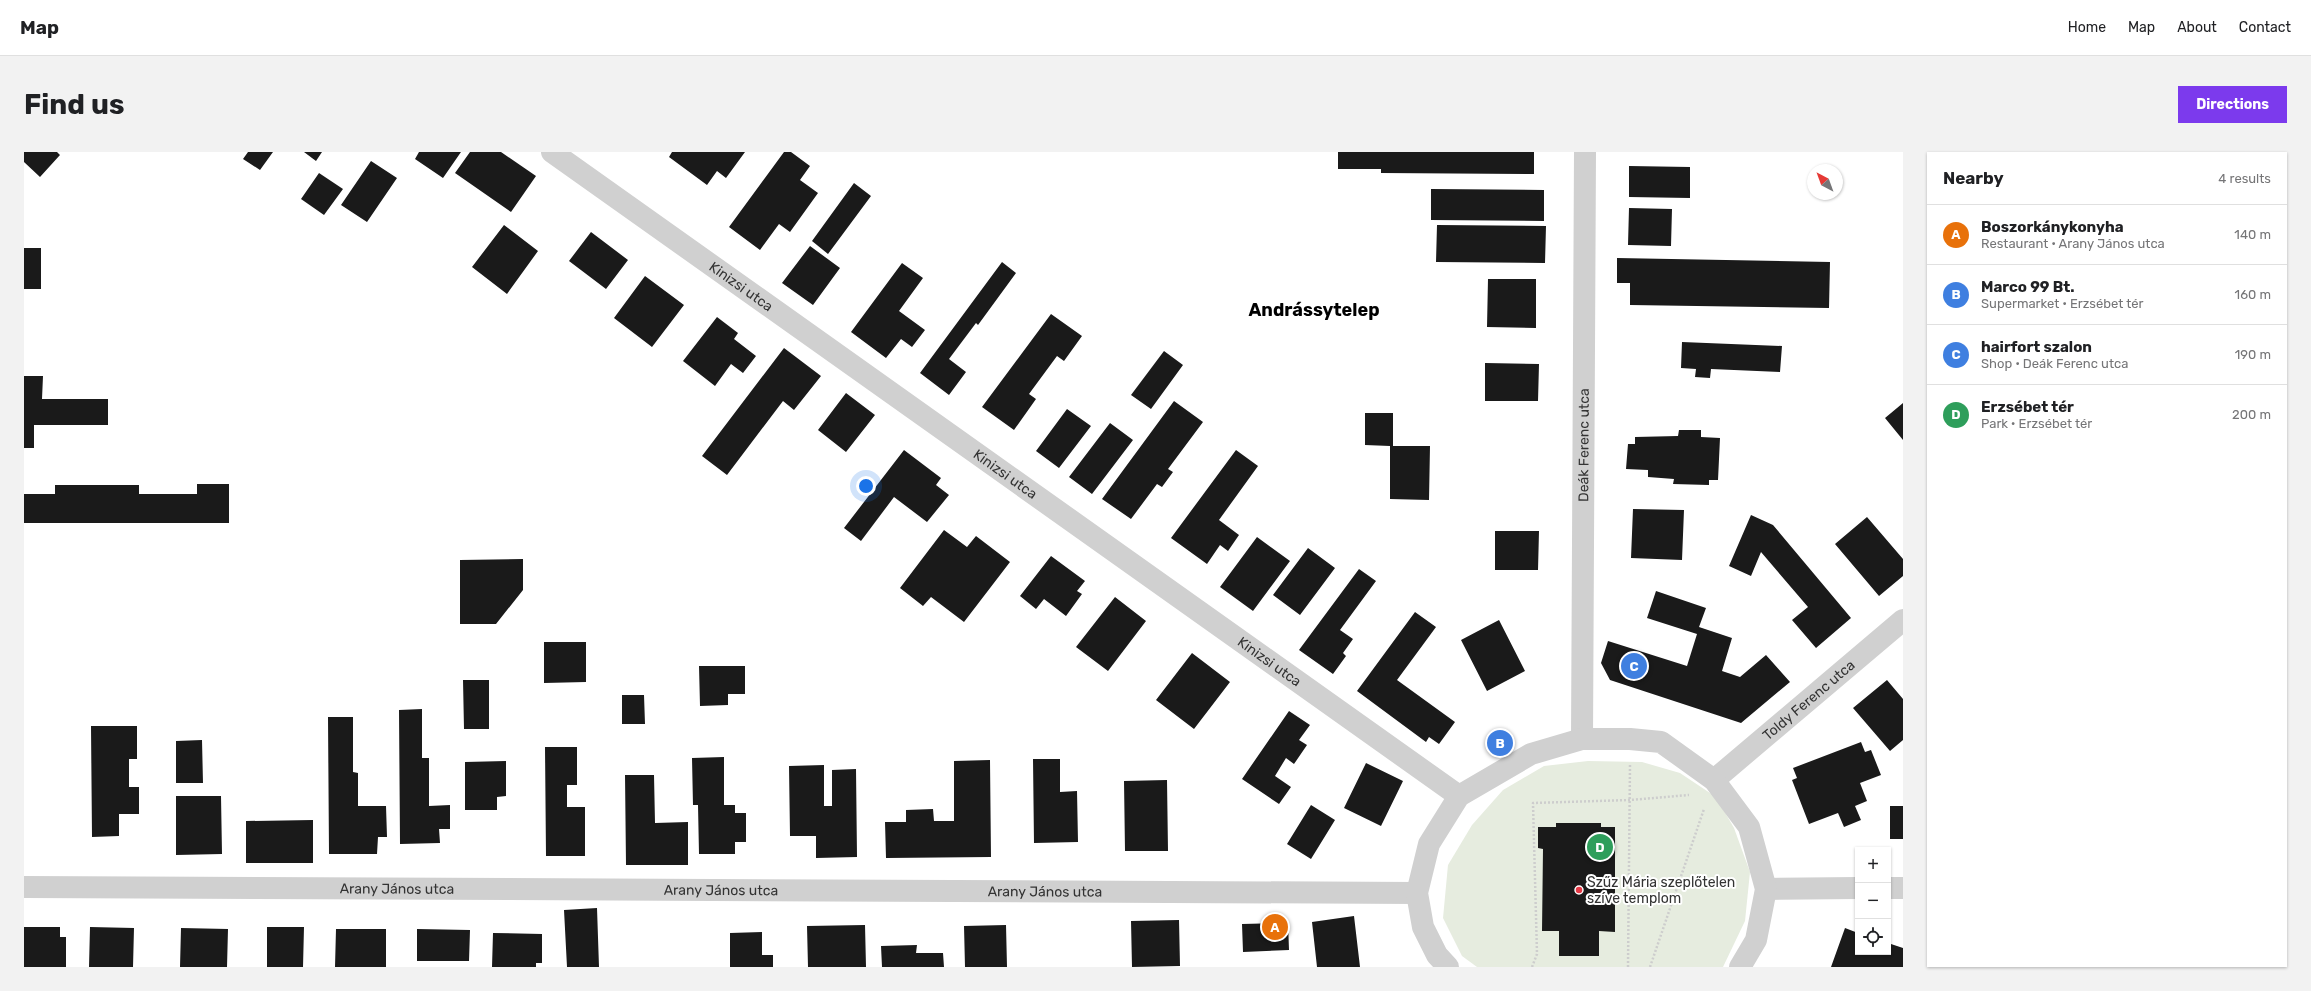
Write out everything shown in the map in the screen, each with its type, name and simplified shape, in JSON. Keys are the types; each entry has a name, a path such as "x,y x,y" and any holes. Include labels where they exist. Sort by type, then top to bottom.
{"street":[{"name":"Kinizsi utca","path":"552,152 1459,796"},
{"name":"Deák Ferenc utca","path":"1582,739 1585,152"},
{"name":"Toldy Ferenc utca","path":"1712,786 1903,620"},
{"path":"1448,967 1437,955 1423,927 1417,893 1429,844 1459,796 1531,754 1582,739 1630,739 1661,742 1712,786 1749,827 1766,888 1756,940 1740,967"},
{"name":"Arany János utca","path":"24,887 1417,893"},
{"path":"1766,888 1855,888"},
{"path":"1891,888 1903,888"}],"path":[{"path":"1628,967 1630,739"},
{"path":"1532,967 1537,954 1533,803 1630,800 1712,786 1650,967"}],"shaded area":[{"path":"1588,761 1642,762 1680,773 1716,797 1734,828 1750,872 1745,921 1723,967 1477,967 1462,956 1443,918 1448,865 1472,825 1503,790 1544,766"}],"building":[{"path":"24,152 57,152 60,155 40,177 24,162"},
{"path":"248,152 273,152 260,170 243,159"},
{"path":"304,152 322,152 316,161"},
{"path":"419,152 461,152 443,178 415,159"},
{"path":"470,152 501,152 536,176 511,212 455,173"},
{"path":"672,152 745,152 726,178 717,171 707,185 669,157"},
{"path":"784,152 791,152 810,166 800,180 818,193 790,232 779,224 760,250 729,227"},
{"path":"1338,152 1534,152 1534,174 1381,173 1381,169 1338,169"},
{"path":"371,161 397,178 367,222 341,205"},
{"path":"1629,166 1690,167 1690,198 1629,197"},
{"path":"319,173 343,189 324,215 301,199"},
{"path":"854,183 871,196 828,254 812,241"},
{"path":"1431,189 1544,190 1544,221 1431,220"},
{"path":"1629,208 1672,209 1671,246 1628,245"},
{"path":"504,225 538,251 507,294 472,267"},
{"path":"1437,225 1546,226 1545,263 1436,262"},
{"path":"591,232 628,260 606,289 569,261"},
{"path":"810,246 840,268 813,305 782,283"},
{"path":"24,248 41,248 41,289 24,289"},
{"path":"1617,258 1830,262 1829,308 1630,305 1630,283 1617,283"},
{"path":"1002,262 1016,273 978,325 976,323 949,359 966,372 949,395 920,373"},
{"path":"902,263 923,278 899,311 925,330 912,347 901,339 886,358 851,332"},
{"path":"645,276 684,305 652,347 614,318"},
{"path":"1488,279 1536,279 1536,328 1487,327"},
{"path":"1051,314 1082,336 1064,361 1057,356 1029,394 1036,399 1014,430 982,407"},
{"path":"717,317 738,333 734,339 756,356 743,373 731,364 715,386 683,361"},
{"path":"1682,342 1782,346 1780,372 1711,369 1710,378 1695,377 1696,369 1681,368"},
{"path":"784,348 821,376 794,410 783,401 727,475 702,456"},
{"path":"1164,351 1183,365 1151,409 1131,395"},
{"path":"1485,363 1539,364 1538,401 1485,401"},
{"path":"24,376 43,376 42,399 108,399 108,425 34,425 34,448 24,448"},
{"path":"846,393 875,415 846,452 818,430"},
{"path":"1174,401 1203,422 1168,469 1173,472 1162,487 1157,484 1131,519 1102,499"},
{"path":"1903,403 1903,440 1885,418"},
{"path":"1067,409 1091,426 1059,468 1036,451"},
{"path":"1365,413 1393,413 1393,446 1430,446 1429,500 1390,499 1390,446 1365,445"},
{"path":"1110,423 1133,440 1092,494 1069,477"},
{"path":"1679,430 1701,430 1701,437 1720,438 1718,480 1709,480 1709,485 1673,484 1674,479 1648,477 1648,470 1626,469 1628,444 1635,444 1635,437 1678,436"},
{"path":"904,450 941,478 936,485 949,495 927,522 894,497 861,541 844,528"},
{"path":"1236,450 1258,466 1219,520 1239,535 1228,551 1220,545 1207,564 1171,538"},
{"path":"197,484 229,484 229,523 24,523 24,494 55,494 55,485 139,485 139,494 197,494"},
{"path":"1633,509 1684,510 1682,560 1631,558"},
{"path":"1751,515 1773,525 1851,618 1816,648 1792,620 1808,607 1761,552 1751,576 1729,566"},
{"path":"1867,517 1903,559 1903,576 1879,596 1835,544"},
{"path":"944,530 967,547 976,536 1010,562 964,622 931,597 923,606 900,588"},
{"path":"1495,531 1539,531 1538,570 1495,570"},
{"path":"1257,537 1290,561 1253,611 1220,587"},
{"path":"1308,548 1335,568 1300,615 1273,595"},
{"path":"1051,556 1085,581 1077,591 1082,594 1066,616 1044,599 1036,609 1020,596"},
{"path":"523,559 523,590 496,624 460,624 460,560"},
{"path":"1359,569 1376,581 1340,630 1353,639 1343,653 1346,656 1333,674 1299,650"},
{"path":"1656,591 1706,608 1699,627 1732,638 1722,671 1740,677 1766,655 1790,682 1741,723 1610,680 1601,663 1608,641 1687,666 1697,634 1647,618"},
{"path":"1115,597 1146,621 1108,671 1076,647"},
{"path":"1415,612 1436,627 1397,680 1455,722 1439,744 1429,737 1426,742 1357,691"},
{"path":"1499,620 1525,671 1487,691 1461,640"},
{"path":"544,642 586,642 586,682 544,683"},
{"path":"1192,653 1230,682 1194,729 1156,700"},
{"path":"699,666 745,666 745,694 728,694 728,705 700,706"},
{"path":"463,680 489,680 489,729 464,729"},
{"path":"1887,680 1903,699 1903,740 1890,751 1853,708"},
{"path":"622,695 644,695 645,724 622,724"},
{"path":"422,709 422,758 429,758 429,806 450,805 450,829 439,829 440,843 400,844 399,710"},
{"path":"1289,711 1310,725 1299,740 1307,745 1294,764 1286,758 1275,776 1291,787 1279,804 1242,779"},
{"path":"328,717 353,717 353,772 358,773 358,806 386,806 387,837 378,837 377,854 329,854"},
{"path":"91,726 137,726 137,759 129,759 129,787 139,787 139,814 119,814 119,836 92,837"},
{"path":"202,740 203,783 176,783 176,741"},
{"path":"1861,742 1865,752 1871,750 1881,775 1860,783 1867,801 1855,806 1861,820 1844,827 1838,813 1809,824 1792,780 1797,778 1793,768"},
{"path":"545,747 577,747 577,785 567,785 567,807 585,807 585,856 546,856"},
{"path":"724,757 724,805 735,805 735,813 746,813 746,842 735,842 735,854 699,854 698,805 693,805 692,758"},
{"path":"1033,759 1060,759 1060,792 1077,791 1078,842 1034,843"},
{"path":"990,760 991,857 886,858 885,822 906,822 906,810 933,809 934,821 954,821 954,761"},
{"path":"506,761 506,796 497,797 497,810 465,810 465,762"},
{"path":"1366,763 1403,781 1381,826 1344,808"},
{"path":"824,765 824,806 832,806 832,770 856,769 857,857 816,858 816,836 790,836 789,766"},
{"path":"625,775 654,775 655,823 688,822 688,865 626,865"},
{"path":"1167,780 1168,851 1125,851 1124,781"},
{"path":"176,796 221,796 222,854 176,855"},
{"path":"1311,805 1335,820 1311,859 1287,844"},
{"path":"1890,806 1903,806 1903,839 1890,839"},
{"path":"313,820 313,863 246,863 246,821"},
{"name":"Szűz Mária szeplőtelen szíve templom","path":"1556,823 1601,823 1601,827 1615,827 1615,932 1599,931 1599,956 1559,956 1559,931 1542,931 1543,849 1538,848 1538,827 1556,827"},
{"path":"597,908 599,967 567,967 564,910"},
{"path":"1354,916 1360,967 1317,967 1312,922"},
{"path":"1179,920 1180,966 1132,967 1131,921"},
{"path":"1288,923 1289,950 1243,952 1242,924"},
{"path":"865,925 866,967 808,967 807,926"},
{"path":"1006,925 1007,967 965,967 964,926"},
{"path":"24,927 60,927 60,937 66,937 66,967 24,967"},
{"path":"90,927 134,928 133,967 89,967"},
{"path":"267,927 304,927 303,967 267,967"},
{"path":"181,928 228,929 227,967 180,967"},
{"path":"1845,928 1855,932 1855,955 1891,955 1891,944 1903,948 1903,967 1831,967"},
{"path":"336,929 386,929 386,967 335,967"},
{"path":"417,929 470,930 469,961 417,961"},
{"path":"762,932 762,955 773,955 773,967 730,967 730,933"},
{"path":"493,933 542,934 542,963 536,963 536,967 492,967"},
{"path":"917,945 916,953 943,953 944,967 882,967 881,946"}],"place":[{"name":"hairfort szalon","path":"1634,666"},
{"name":"Marco 99 Bt.","path":"1500,743"},
{"name":"Erzsébet tér","path":"1600,847"},
{"name":"Szűz Mária szeplőtelen szíve templom","path":"1579,890"},
{"name":"Boszorkánykonyha","path":"1275,927"}],"district":[{"name":"Andrássytelep","path":"1314,310"}]}
